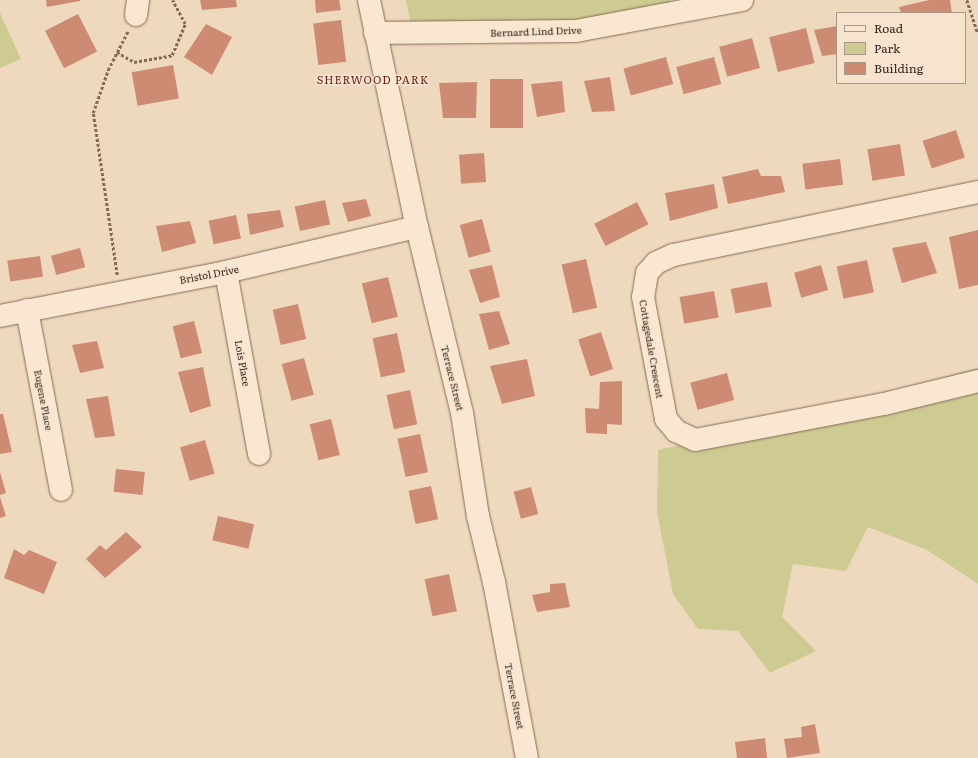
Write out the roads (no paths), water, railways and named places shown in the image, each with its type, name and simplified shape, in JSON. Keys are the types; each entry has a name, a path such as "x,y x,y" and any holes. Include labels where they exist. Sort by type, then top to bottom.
{"street":[{"name":"Terrace Street","path":"369,0 416,226 462,413 478,516 494,582 527,758"},
{"name":"Bernard Lind Drive","path":"375,33 576,31 682,6 742,0"},
{"name":"Cottagedale Crescent","path":"978,192 672,255 651,268 643,291 664,413 676,431 695,440 884,404 978,381"},
{"name":"Bristol Drive","path":"0,316 120,291 226,272 416,226"},
{"name":"Lois Place","path":"226,272 259,454"},
{"name":"Eugene Place","path":"27,310 61,490"}],"district":[{"name":"SHERWOOD PARK","path":"373,79"}]}
